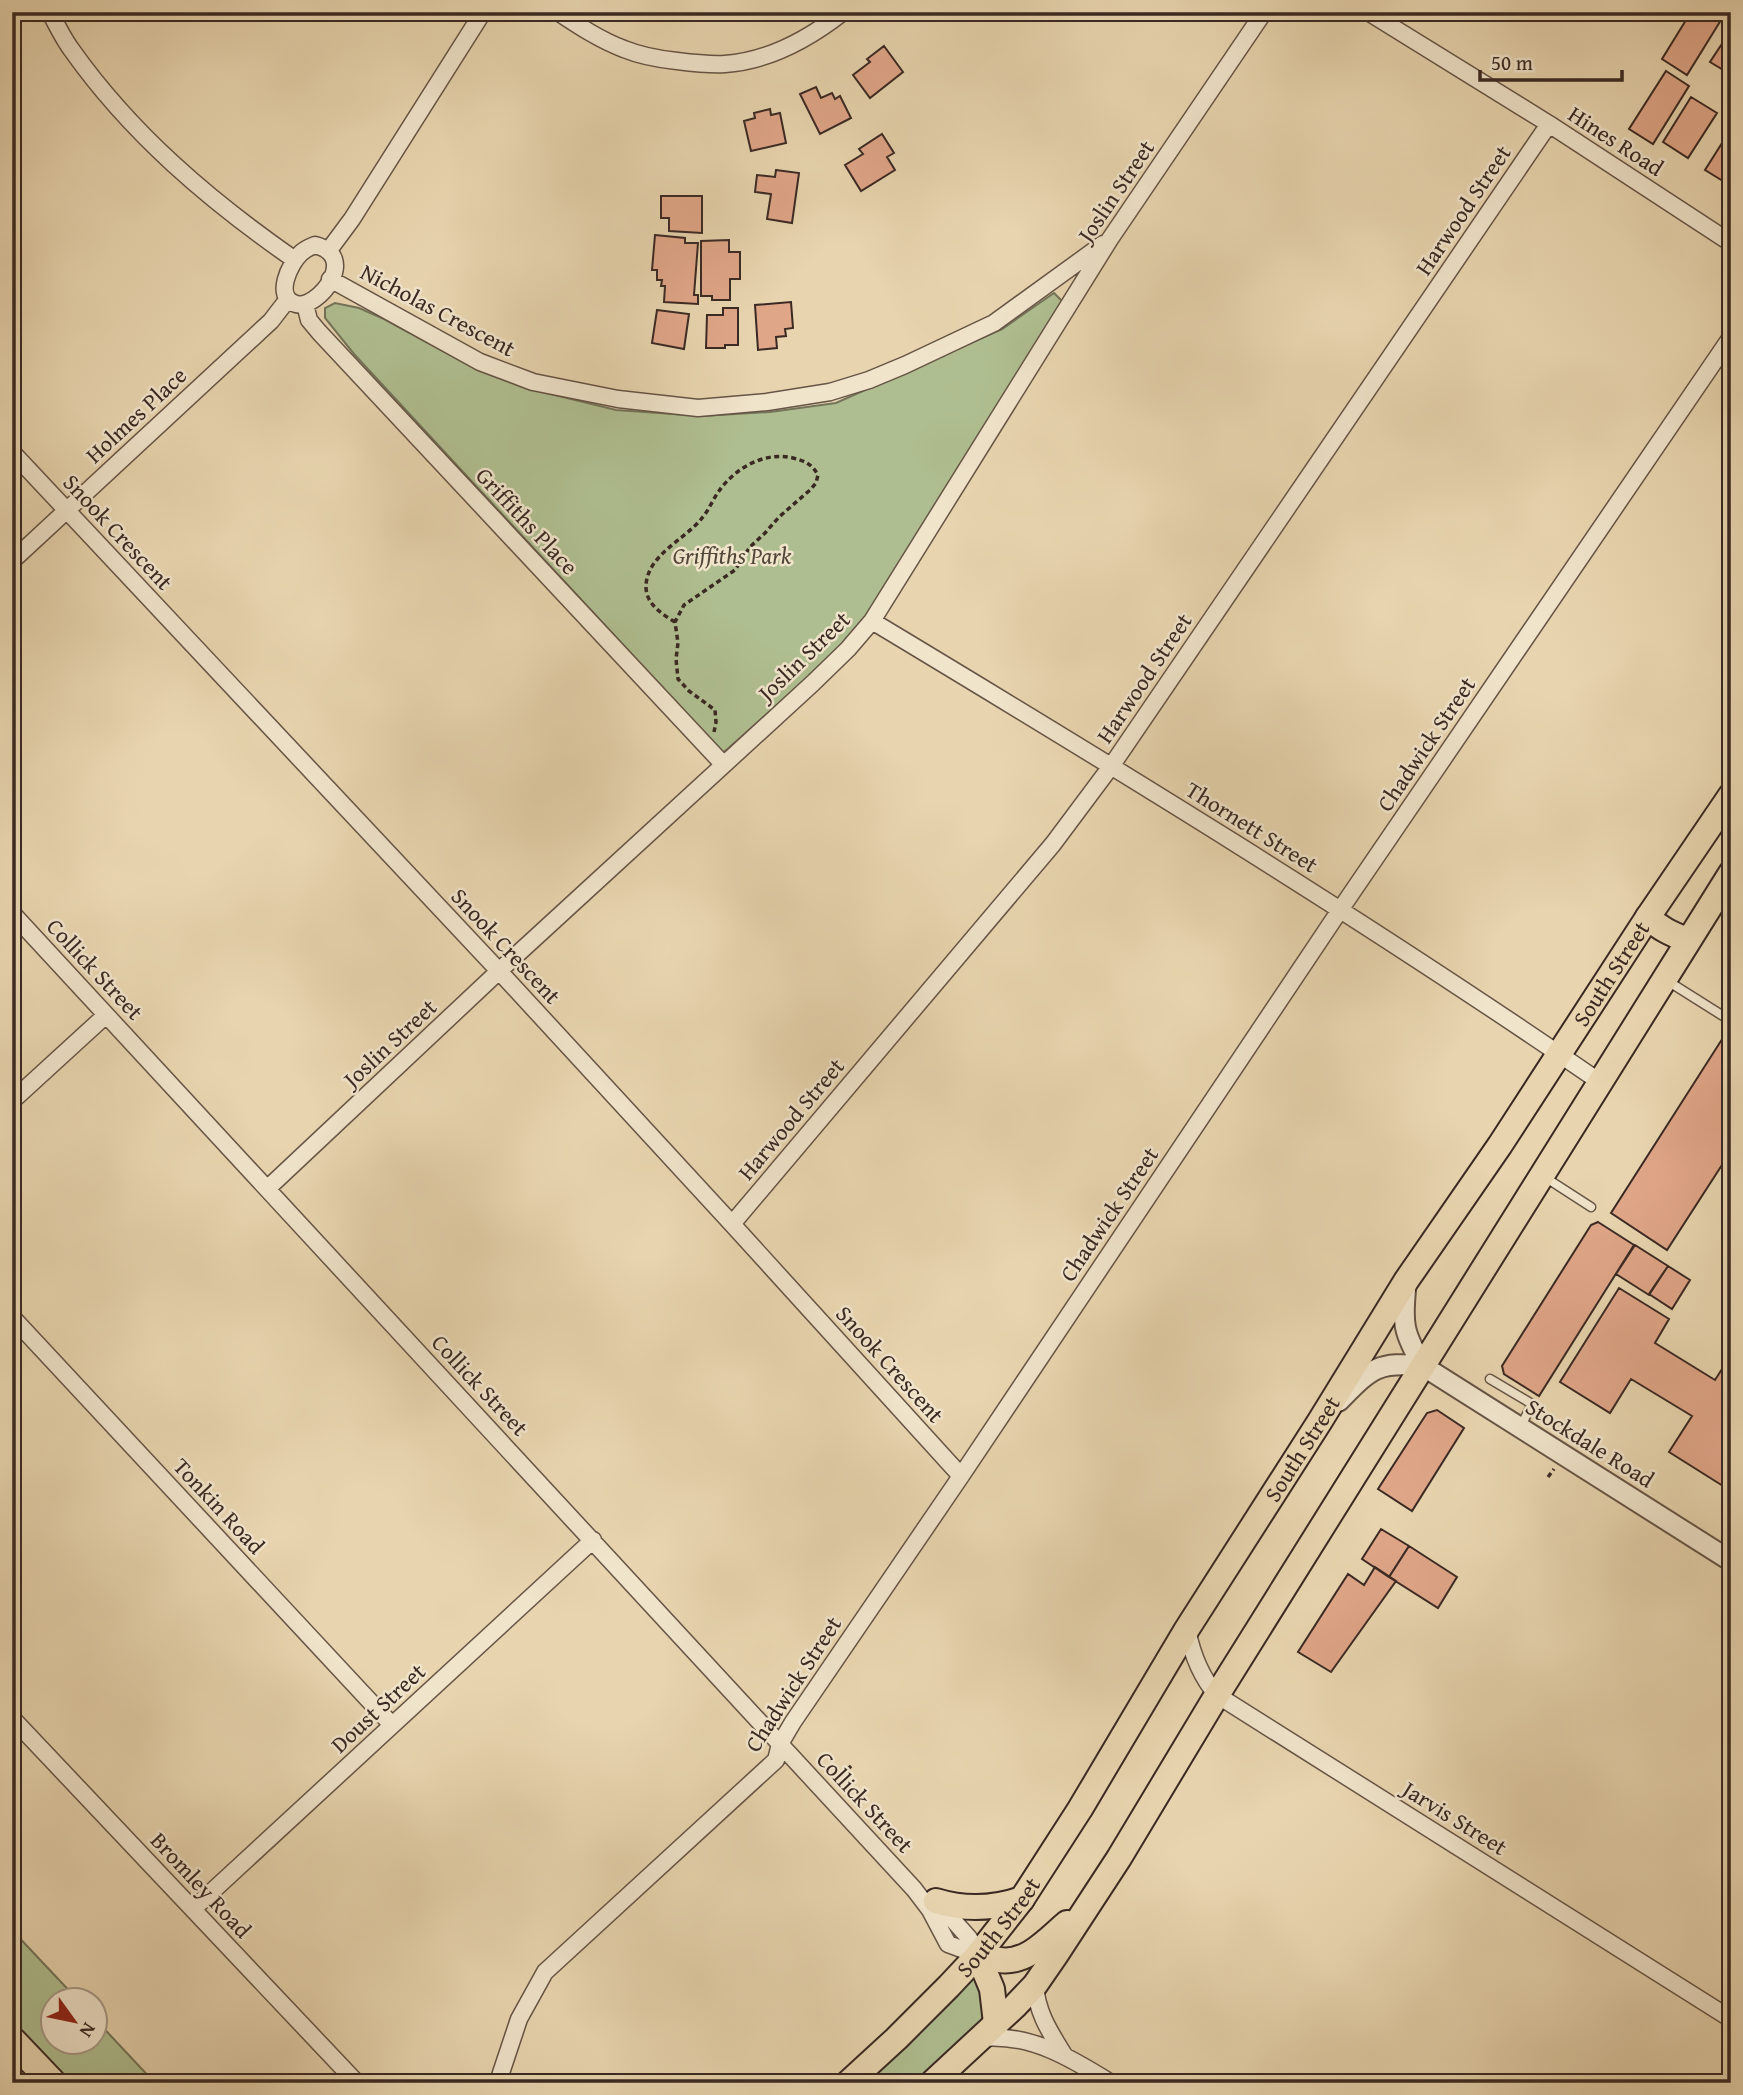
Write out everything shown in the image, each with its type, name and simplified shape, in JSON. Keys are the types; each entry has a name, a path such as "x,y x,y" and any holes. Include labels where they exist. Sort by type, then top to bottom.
{"highway":[{"path":"12,2040 53,2083"}],"main road":[{"name":"South Street","path":"848,2083 896,2039 978,1955 1022,1899 1080,1809 1187,1629 1320,1422 1406,1281 1500,1145 1729,798"},
{"name":"South Street","path":"932,2083 1035,1985 1091,1902 1217,1695 1731,873"},
{"path":"1648,917 1668,933 1687,940"},
{"path":"936,1901 953,1907 975,1908 1006,1905 1022,1899"},
{"path":"978,1955 1002,1961 1019,1958 1037,1949 1091,1902"},
{"path":"978,1955 992,1989 989,2030"}],"street":[{"path":"50,12 69,48 149,143 220,203 295,260"},
{"path":"329,250 352,219 483,12"},
{"path":"558,12 597,37 624,50 648,57 706,65 750,60 782,49 810,35 843,12"},
{"name":"Joslin Street","path":"268,1188 848,649 872,621 1110,239 1264,12"},
{"name":"Hines Road","path":"1368,12 1549,124 1731,243"},
{"name":"Harwood Street","path":"732,1224 1053,844 1112,765 1549,124"},
{"name":"Nicholas Crescent","path":"330,279 480,362 533,383 618,399 698,408 767,402 830,392 869,380 994,323 1110,239"},
{"path":"315,246 329,250 334,259 335,266 330,279 316,298 305,304 297,305 288,299 285,282 287,272 295,260 315,246"},
{"name":"Holmes Place","path":"12,561 271,321 288,299"},
{"name":"Griffiths Place","path":"305,304 309,320 319,332 723,764"},
{"name":"Chadwick Street","path":"496,2083 519,2019 545,1972 776,1760 780,1744 1340,910 1731,337"},
{"name":"Snook Crescent","path":"12,452 499,971 961,1476"},
{"name":"Thornett Street","path":"872,621 1112,765 1340,910 1600,1082"},
{"name":"Collick Street","path":"12,913 914,1889 930,1910 948,1944 978,1955"},
{"path":"12,1101 106,1014"},
{"path":"1406,1281 1403,1317 1405,1328 1412,1349 1423,1366"},
{"name":"Tonkin Road","path":"12,1317 392,1725"},
{"path":"1320,1422 1371,1372 1392,1364 1423,1366"},
{"name":"Stockdale Road","path":"1423,1366 1731,1561"},
{"name":"Doust Street","path":"193,1909 593,1540"},
{"name":"Jarvis Street","path":"1187,1629 1192,1653 1200,1671 1217,1695 1731,2019"},
{"name":"Bromley Road","path":"12,1718 356,2083"},
{"name":"Collick Street","path":"914,1889 936,1901 970,1938 978,1955"},
{"path":"1035,1985 1042,2019 1064,2055"},
{"path":"989,2030 1064,2055 1111,2083"}],"lane":[{"path":"1664,978 1731,1021"},
{"path":"1542,1175 1591,1207"},
{"path":"1490,1379 1532,1404 1520,1428"}],"path":[{"path":"675,622 652,605 645,589 648,574 658,558 702,519 719,490 749,464 765,457 785,456 813,466 818,475 810,490 750,547 735,570 684,605 675,622 678,679 689,691 715,710 714,733 706,746"},
{"path":"851,1766 840,1777 854,1791"}],"green space":[{"name":"Griffiths Park","path":"1054,293 1064,303 868,613 842,647 723,753 354,354 325,318 325,308 335,303 359,308 476,369 530,389 616,410 702,416 770,412 836,403 1002,329"},
{"path":"12,1930 65,1986 38,1986 38,2050 12,2023"},
{"path":"974,1977 983,2000 983,2014 979,2025 915,2083 866,2083"},
{"path":"108,2033 155,2083 70,2083 44,2056 108,2056"}],"building":[{"path":"1691,12 1709,12 1721,20 1687,75 1662,59"},
{"path":"1731,30 1731,73 1730,74 1710,62"},
{"path":"884,46 903,72 870,98 853,75 870,62 867,59"},
{"path":"1666,71 1689,86 1653,144 1629,129"},
{"path":"816,87 821,98 832,93 835,99 840,96 851,118 820,134 800,94"},
{"path":"1691,97 1717,113 1688,158 1663,142"},
{"path":"770,109 771,115 780,113 786,143 751,151 744,121 755,118 754,113"},
{"path":"1729,132 1731,133 1731,186 1705,170"},
{"path":"882,134 894,153 887,157 895,170 861,191 845,165 863,154 859,149"},
{"path":"776,170 799,173 792,223 767,219 771,194 755,192 757,175 775,177"},
{"path":"661,196 702,196 702,233 669,231 669,218 661,218"},
{"path":"655,235 685,238 685,243 698,243 694,295 698,295 698,304 664,302 665,286 661,286 662,280 657,280 657,270 652,270"},
{"path":"729,240 729,252 740,252 740,279 730,279 730,300 712,300 712,296 701,296 701,241"},
{"path":"791,302 793,328 785,329 786,336 776,337 777,348 758,350 755,305"},
{"path":"723,308 738,308 738,345 706,348 707,315 723,315"},
{"path":"657,310 689,314 684,349 652,343"},
{"path":"1726,1033 1731,1036 1731,1151 1667,1250 1611,1213"},
{"path":"1598,1222 1634,1245 1539,1396 1504,1374 1502,1366 1591,1225"},
{"path":"1635,1245 1668,1266 1649,1295 1616,1274"},
{"path":"1668,1266 1690,1280 1672,1309 1649,1294"},
{"path":"1619,1288 1669,1319 1655,1343 1715,1380 1722,1369 1731,1374 1731,1491 1669,1452 1692,1416 1631,1379 1610,1413 1560,1382"},
{"path":"1437,1410 1464,1428 1412,1511 1378,1489 1427,1413"},
{"path":"1381,1529 1409,1546 1389,1577 1362,1559"},
{"path":"1409,1546 1457,1577 1438,1608 1389,1577"},
{"path":"1375,1567 1396,1581 1331,1672 1298,1652 1348,1574 1364,1585"}]}
